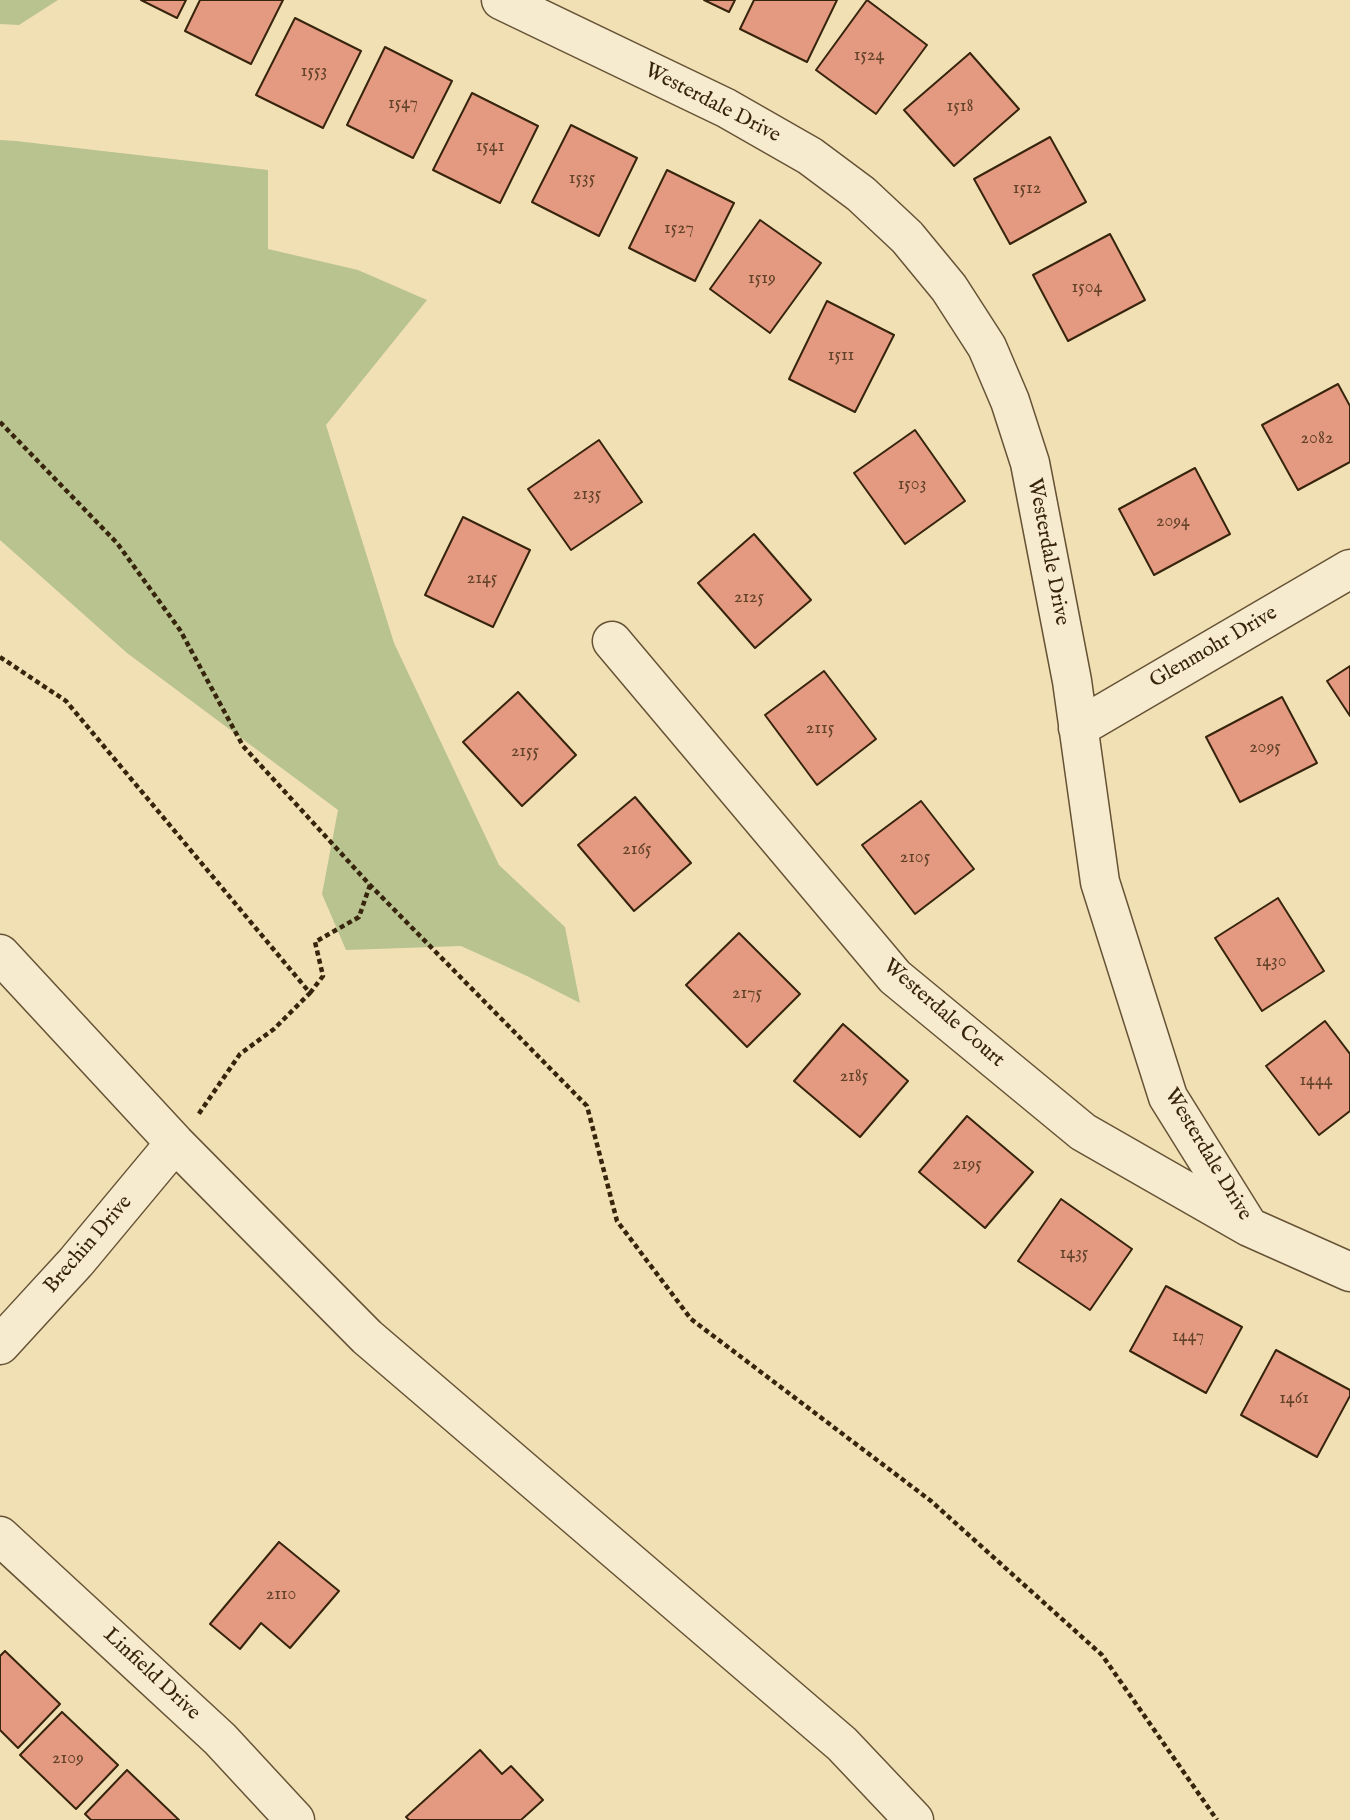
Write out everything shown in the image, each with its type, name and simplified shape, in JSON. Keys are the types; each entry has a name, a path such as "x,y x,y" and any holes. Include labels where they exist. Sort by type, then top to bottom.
{"street":[{"name":"Westerdale Drive","path":"501,0 726,108 810,156 862,194 880,211 907,237 949,288 987,347 1010,401 1030,463 1072,681 1100,882 1168,1097 1249,1227 1350,1272"},
{"name":"Glenmohr Drive","path":"1079,728 1350,569"},
{"name":"Westerdale Court","path":"612,641 895,977 1083,1132 1249,1227"},
{"path":"0,954 175,1143 368,1338 842,1744 914,1820"},
{"name":"Brechin Drive","path":"0,1345 76,1262 175,1143"},
{"name":"Linfield Drive","path":"0,1536 220,1739 295,1820"}],"path":[{"path":"0,422 117,542 180,630 243,746 370,885 587,1106 617,1221 691,1319 931,1501 1102,1655 1217,1820"},
{"path":"0,656 66,701 310,993"},
{"path":"175,1143 240,1054 274,1029 323,976 315,942 359,917 370,885"}],"green space":[{"path":"0,0 58,0 19,25 0,24"},
{"path":"0,140 268,170 268,249 358,270 427,300 326,425 394,643 499,865 565,927 580,1003 461,946 346,950 322,894 338,810 127,653 0,540"}],"building":[{"path":"141,0 186,0 177,18"},
{"path":"200,0 283,0 251,64 185,31"},
{"path":"704,0 735,0 729,12"},
{"path":"754,0 837,0 807,62 740,29"},
{"path":"867,0 927,45 876,114 816,70"},
{"path":"295,18 361,51 323,128 256,95"},
{"path":"385,47 452,81 413,158 347,125"},
{"path":"970,53 1019,109 954,166 904,110"},
{"path":"472,93 538,126 500,203 433,170"},
{"path":"571,125 637,158 599,236 532,202"},
{"path":"1050,137 1086,202 1010,244 974,179"},
{"path":"667,170 734,203 695,281 629,248"},
{"path":"760,220 821,263 770,333 710,289"},
{"path":"1110,234 1145,300 1068,341 1033,275"},
{"path":"827,301 894,335 855,412 789,379"},
{"path":"1338,384 1350,406 1350,462 1298,490 1262,425"},
{"path":"915,430 965,501 905,544 854,473"},
{"path":"599,440 642,502 571,550 528,489"},
{"path":"1195,468 1230,534 1154,575 1119,509"},
{"path":"463,517 530,550 493,627 425,595"},
{"path":"754,534 811,600 755,648 698,583"},
{"path":"1350,666 1350,716 1327,681"},
{"path":"824,671 876,739 817,785 765,715"},
{"path":"518,692 576,755 522,806 463,742"},
{"path":"1282,697 1317,763 1240,802 1206,737"},
{"path":"635,797 691,863 634,911 578,845"},
{"path":"921,801 974,869 915,914 862,845"},
{"path":"1278,898 1324,971 1262,1011 1215,938"},
{"path":"739,933 800,994 747,1047 686,985"},
{"path":"1325,1021 1350,1054 1350,1111 1319,1135 1266,1066"},
{"path":"843,1024 908,1081 860,1137 794,1081"},
{"path":"967,1116 1033,1172 985,1228 919,1172"},
{"path":"1061,1199 1132,1249 1090,1310 1018,1261"},
{"path":"1166,1286 1242,1327 1206,1393 1130,1351"},
{"path":"1276,1350 1350,1390 1350,1396 1317,1457 1241,1415"},
{"path":"279,1542 339,1591 290,1648 261,1623 240,1649 210,1624"},
{"path":"5,1651 60,1704 18,1748 0,1730 0,1656"},
{"path":"62,1712 118,1765 76,1809 20,1755"},
{"path":"480,1750 502,1774 511,1766 543,1800 521,1820 409,1820 406,1817"},
{"path":"127,1770 179,1820 91,1820 85,1814"}]}
